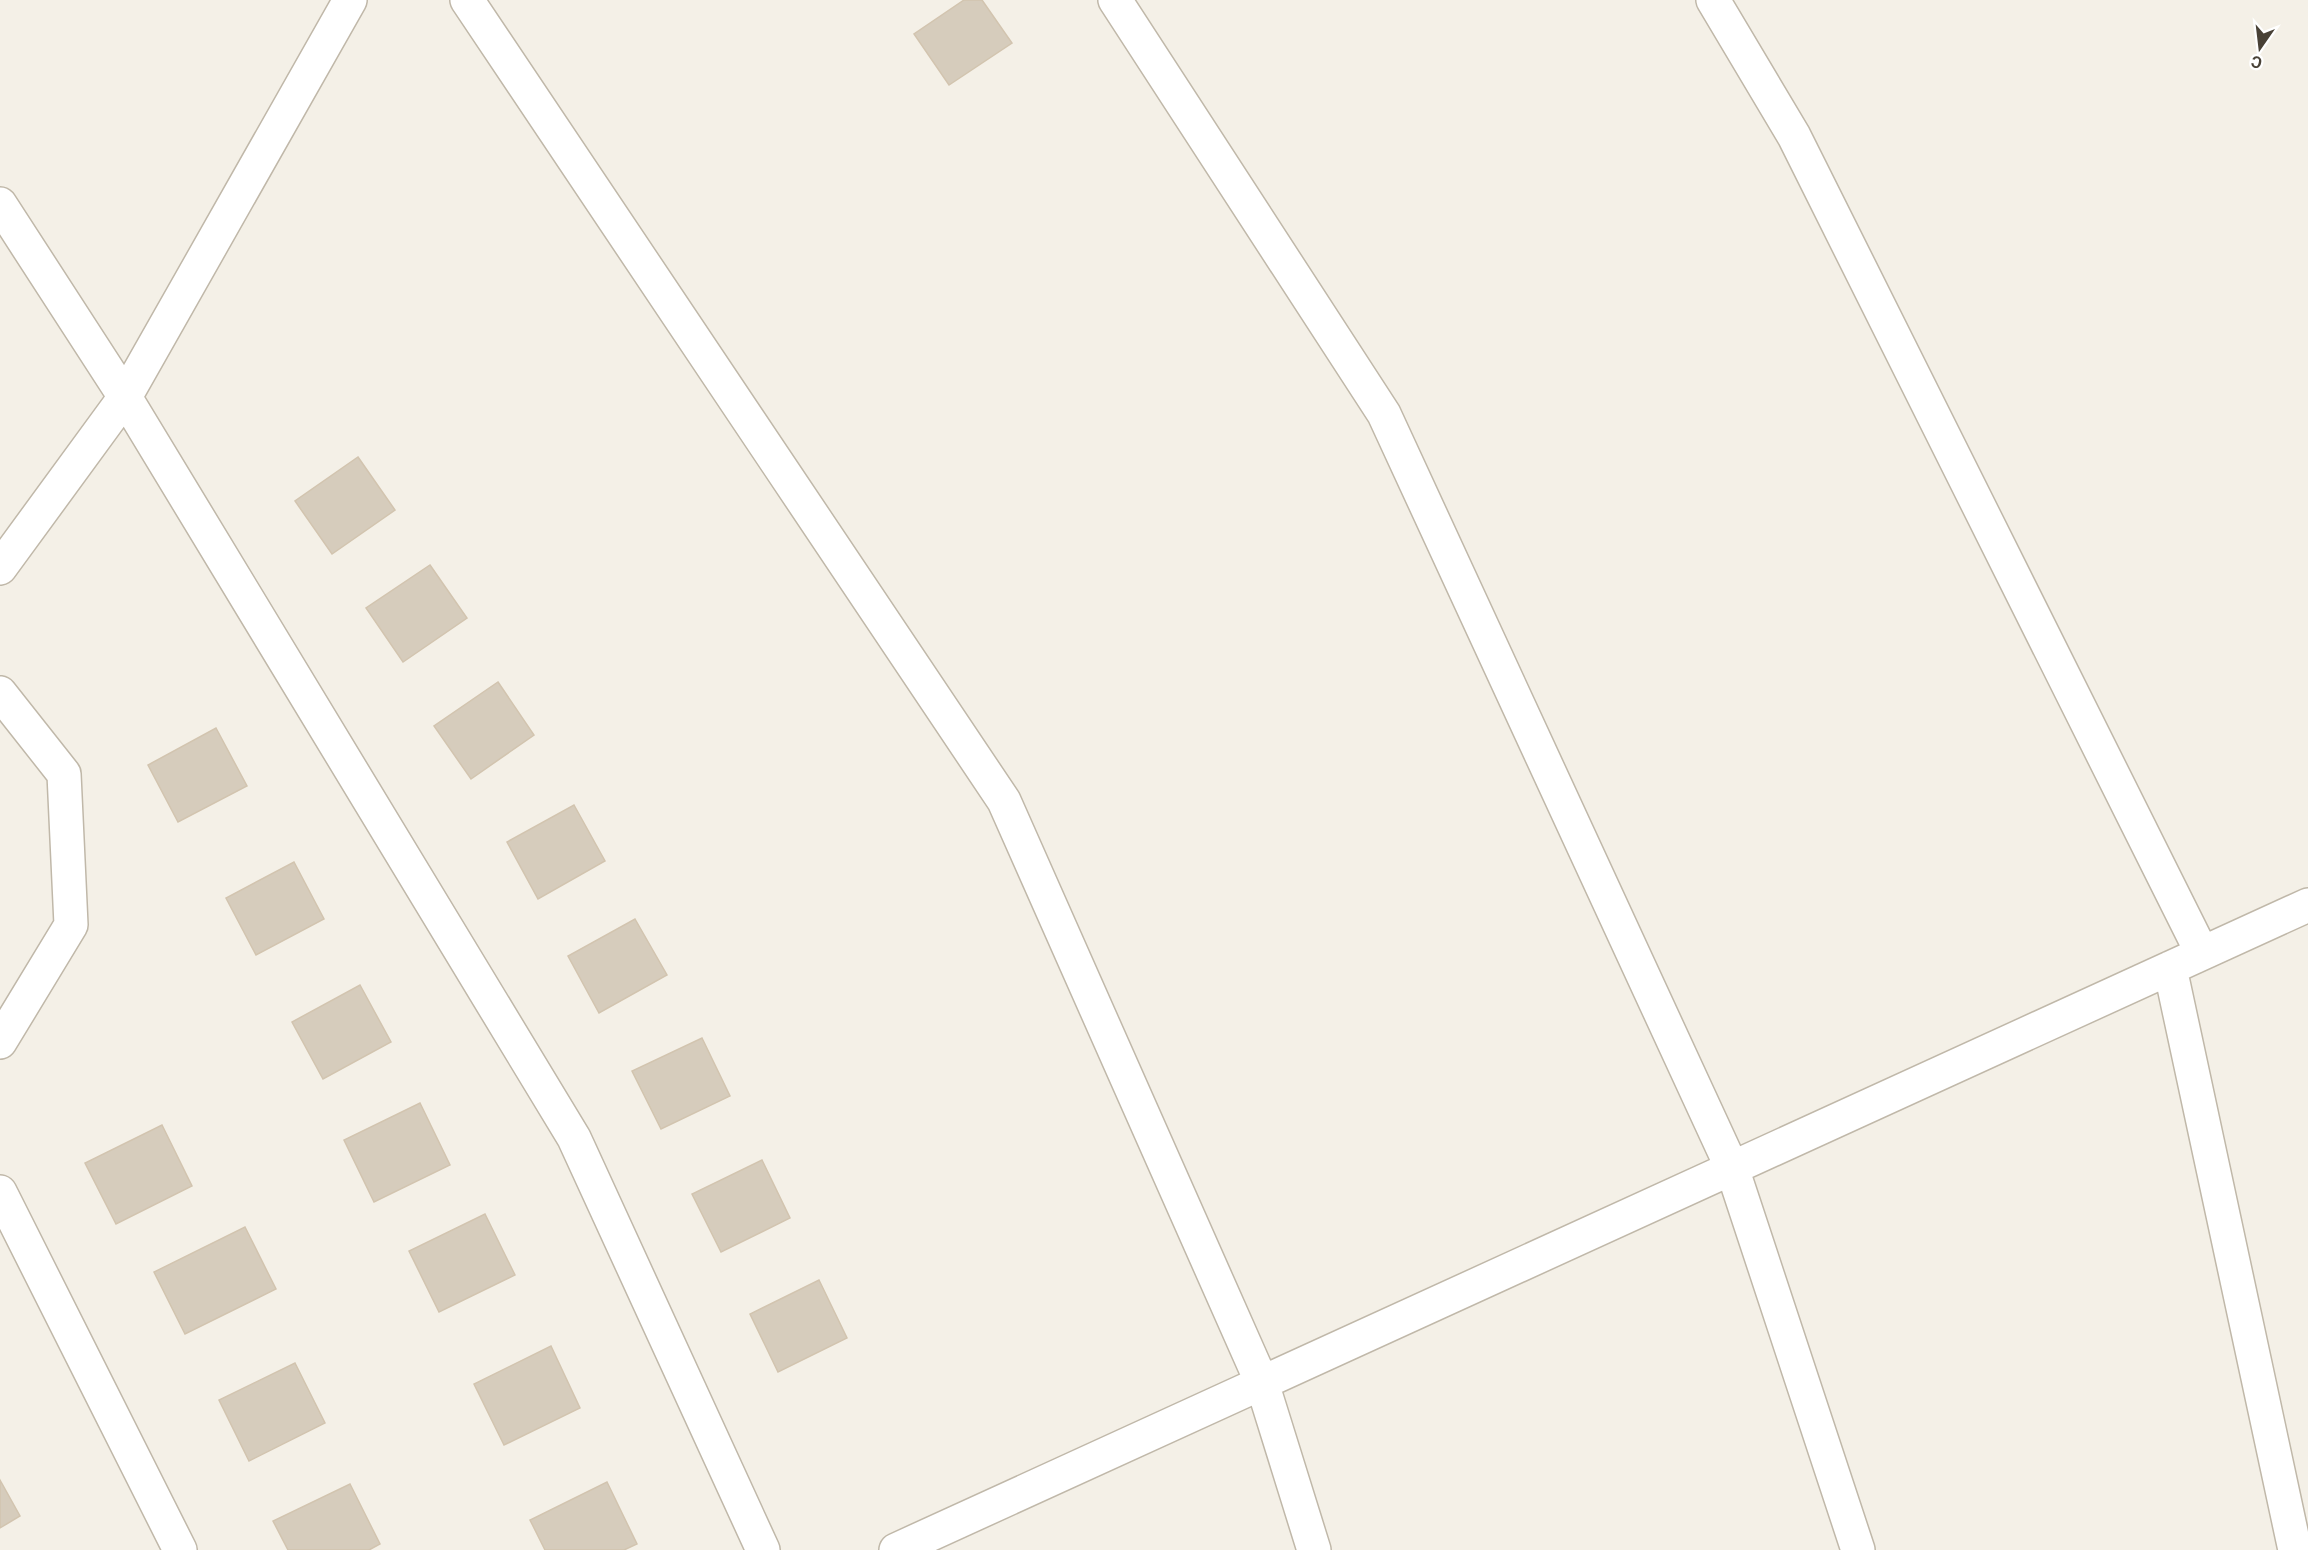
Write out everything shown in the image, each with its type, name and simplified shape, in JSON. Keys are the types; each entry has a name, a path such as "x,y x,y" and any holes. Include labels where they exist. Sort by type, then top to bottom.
{"street":[{"path":"0,568 124,397 350,0"},
{"path":"467,0 1004,801 1262,1383 1314,1550"},
{"path":"1115,0 1384,414 1732,1168 1858,1550"},
{"path":"1713,0 1794,136 2202,953"},
{"path":"0,204 124,397 574,1138 764,1550"},
{"path":"0,693 64,774 71,925 0,1042"},
{"path":"896,1550 2308,905"},
{"path":"2170,968 2295,1550"},
{"path":"0,1192 180,1550"}],"building":[{"path":"964,0 982,0 1012,43 949,85 914,34"},
{"path":"358,457 395,510 332,554 295,501"},
{"path":"430,565 467,618 403,662 366,608"},
{"path":"498,682 534,735 471,779 434,726"},
{"path":"216,728 247,786 178,822 148,765"},
{"path":"574,805 605,861 538,899 507,842"},
{"path":"294,862 324,919 256,955 226,898"},
{"path":"635,919 667,975 599,1013 568,956"},
{"path":"360,985 391,1042 323,1079 292,1022"},
{"path":"702,1038 730,1096 661,1129 632,1071"},
{"path":"420,1103 450,1165 374,1202 344,1140"},
{"path":"162,1125 192,1186 116,1224 85,1163"},
{"path":"762,1160 790,1218 721,1252 692,1194"},
{"path":"485,1214 515,1275 439,1312 409,1251"},
{"path":"245,1227 276,1289 185,1334 154,1272"},
{"path":"819,1280 847,1338 778,1372 750,1314"},
{"path":"551,1346 580,1408 504,1445 474,1384"},
{"path":"295,1363 325,1423 249,1461 219,1400"},
{"path":"0,1480 20,1516 0,1528"},
{"path":"607,1482 637,1544 624,1550 545,1550 530,1520"},
{"path":"350,1484 380,1544 369,1550 288,1550 273,1521"}]}
